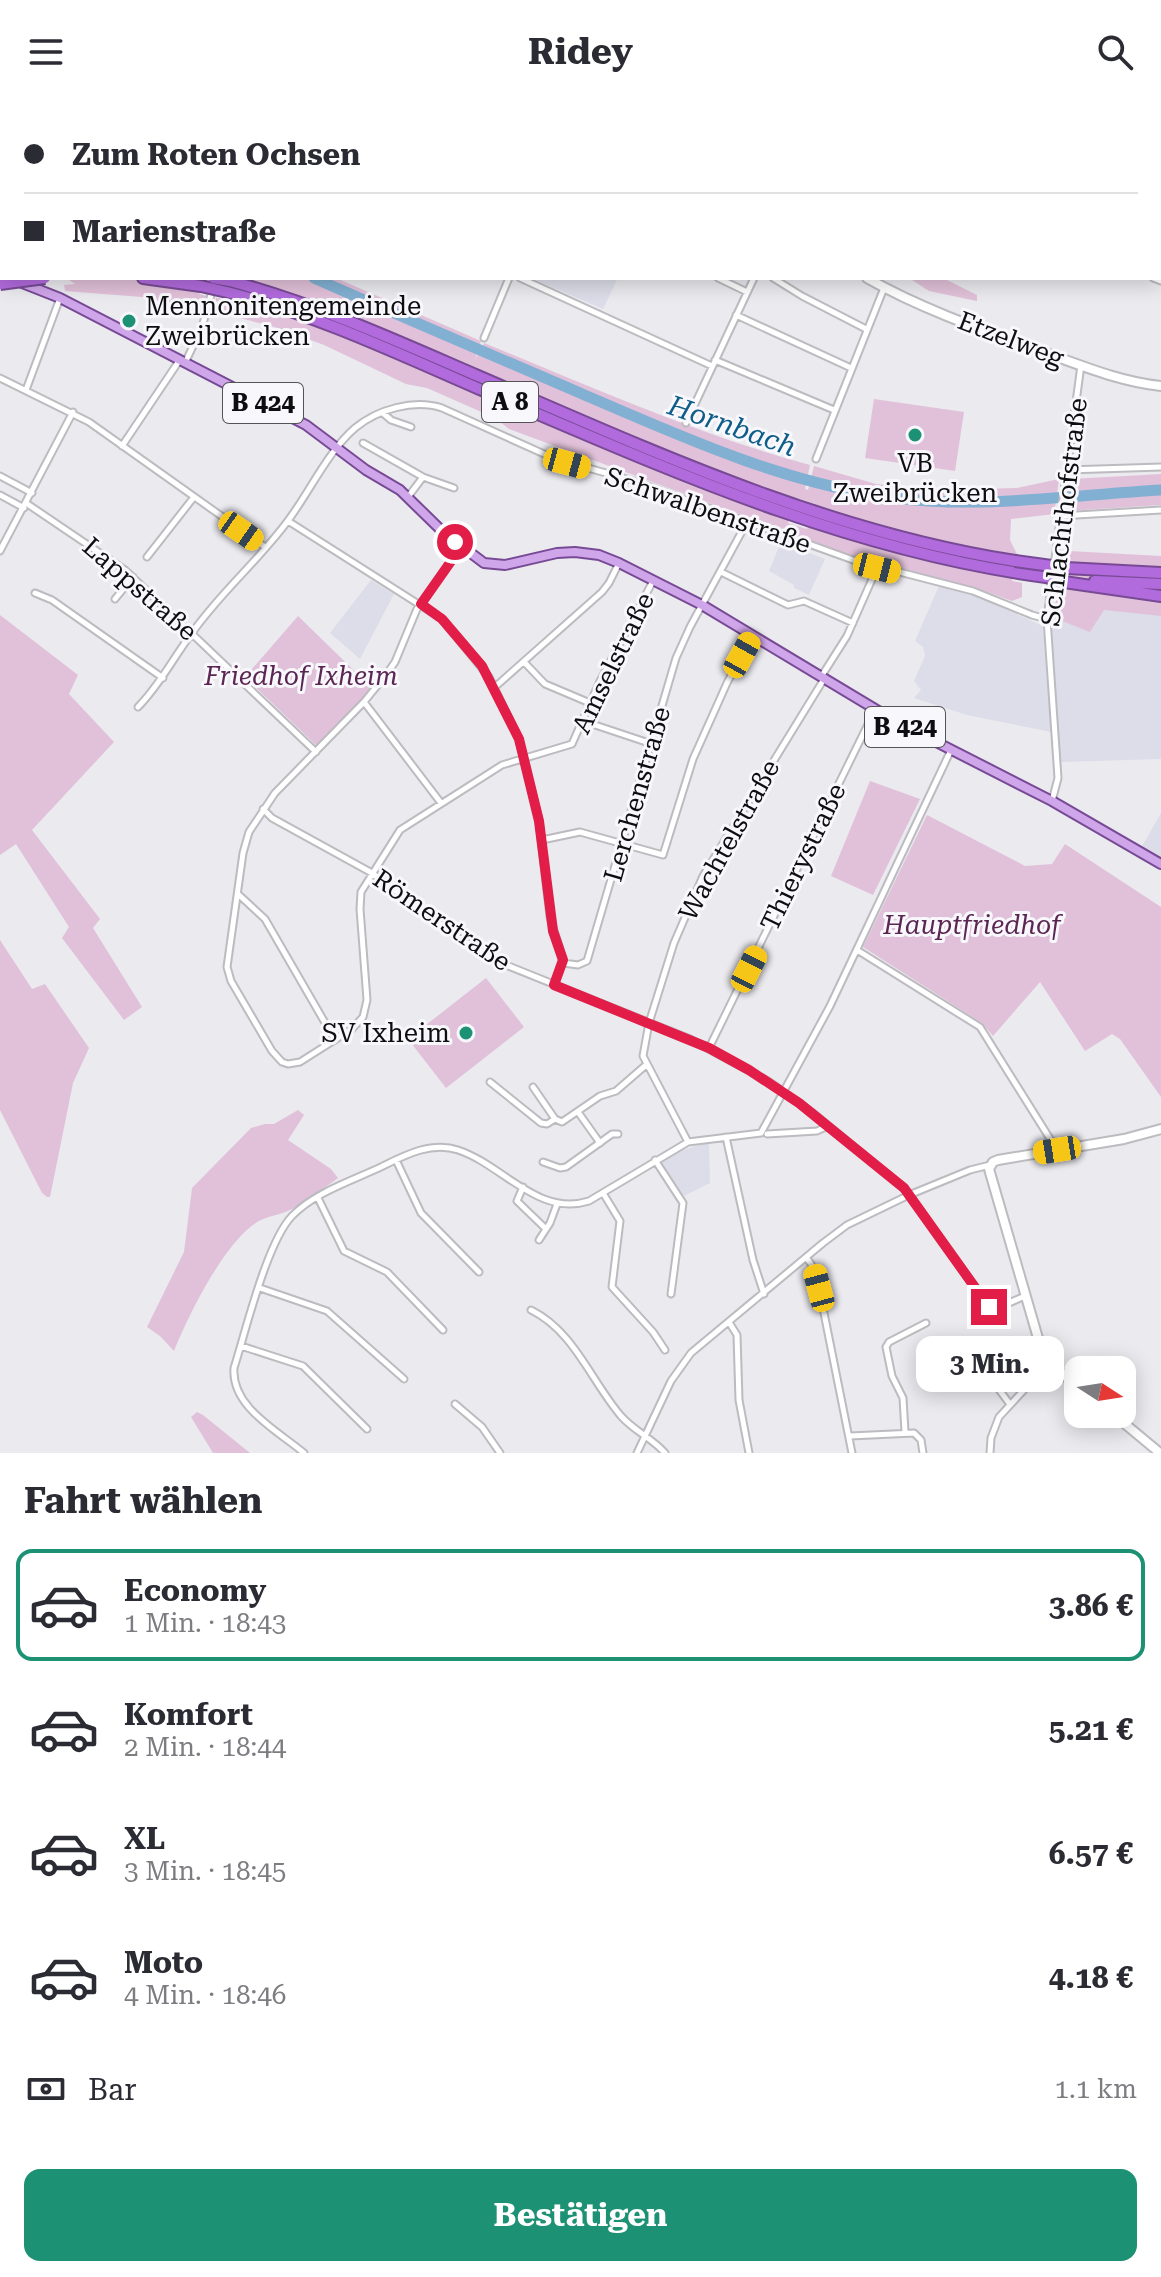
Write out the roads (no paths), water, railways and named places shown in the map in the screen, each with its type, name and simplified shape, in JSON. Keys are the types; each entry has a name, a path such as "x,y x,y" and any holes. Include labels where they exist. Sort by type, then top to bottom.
{"highway":[{"path":"0,284 30,280"},
{"name":"A 8","path":"158,280 228,287 330,314 811,517 1046,577 1161,573"},
{"name":"A 8","path":"218,280 228,287"},
{"name":"A 8","path":"1014,567 1065,576 1161,584"},
{"path":"1065,576 1161,596"}],"main road":[{"name":"B 424","path":"13,280 60,298 291,417 408,497 461,547 484,563 497,566 566,552 599,555 619,563 702,605 875,710 1052,801 1161,864"}],"street":[{"path":"122,446 182,363 202,327 214,280"},
{"path":"484,338 508,280"},
{"path":"525,280 714,363 834,410"},
{"path":"722,280 747,292"},
{"path":"686,423 753,280"},
{"path":"776,280 866,329"},
{"name":"Etzelweg","path":"871,280 974,325 1081,365 1121,378 1161,386"},
{"path":"816,459 884,287"},
{"path":"26,390 60,298"},
{"path":"736,315 851,368"},
{"name":"Schlachthofstraße","path":"1052,801 1058,778 1047,619 1081,365"},
{"path":"0,378 73,412 265,547"},
{"name":"Schwalbenstraße","path":"138,707 163,678 192,632 288,521 337,448 356,427 383,413 413,404 433,405 553,458 634,481 877,568 973,591 1047,619"},
{"path":"0,551 73,412"},
{"path":"383,413 391,420 411,427"},
{"path":"363,443 423,477 454,488"},
{"path":"1067,470 1161,467"},
{"path":"0,476 32,493"},
{"path":"408,497 423,477"},
{"name":"Lappstraße","path":"0,495 71,531 133,577 316,752"},
{"path":"147,557 194,497"},
{"path":"1061,514 1161,510"},
{"path":"288,521 361,570 421,604 449,626 495,687 516,731 542,840 549,907 562,963 554,985"},
{"name":"Lerchenstraße","path":"562,963 578,965 587,961 680,650 747,522"},
{"path":"335,1040 265,919 238,894 245,843 263,809 283,784 364,702 391,669 421,604 461,547"},
{"path":"495,687 602,592 619,563"},
{"name":"Wachtelstraße","path":"646,1065 643,1051 649,1023 674,943 703,876 823,678 853,623 877,568"},
{"path":"721,572 788,605 804,601 853,623"},
{"path":"115,599 133,577"},
{"name":"Amselstraße","path":"238,894 227,960 231,981 272,1051 282,1062 300,1062 356,1026 366,1010 360,902 363,887 400,830 502,765 568,747 576,739 590,703 654,580"},
{"path":"35,593 52,600 163,678"},
{"path":"542,840 580,832 657,854 664,853 693,759 727,683 753,635"},
{"path":"525,663 545,684 590,703"},
{"path":"364,702 442,803"},
{"name":"Thierystraße","path":"709,1048 875,710"},
{"path":"583,721 652,744"},
{"path":"304,1453 239,1396 233,1378 273,1248 284,1227 300,1209 396,1160 424,1149 450,1148 465,1152 557,1204 576,1205 603,1193 688,1142 761,1133 857,950 951,750"},
{"name":"Römerstraße","path":"263,809 272,818 372,873 478,950 509,967 709,1048 784,1093 904,1188 989,1307 995,1309 1025,1296"},
{"path":"857,950 980,1027 1057,1150"},
{"path":"533,1087 555,1119 562,1122 600,1096 616,1091 646,1065 688,1142"},
{"path":"490,1082 541,1123 547,1124 555,1119"},
{"path":"578,1112 600,1143"},
{"path":"767,1134 817,1131 828,1126"},
{"path":"637,1453 679,1367 703,1342 847,1225 909,1195 998,1160 1161,1129"},
{"path":"543,1162 566,1167 612,1134 618,1134"},
{"path":"726,1137 753,1260 764,1294"},
{"path":"396,1160 421,1213 479,1272"},
{"path":"655,1160 683,1203 671,1294"},
{"path":"991,1165 990,1177 1042,1352 1049,1363 1064,1375"},
{"path":"523,1187 516,1200 546,1229"},
{"path":"603,1193 620,1221 612,1287 653,1332 665,1350"},
{"path":"318,1198 344,1251 387,1272 443,1330"},
{"path":"539,1240 557,1204"},
{"path":"806,1257 819,1288 852,1453"},
{"path":"260,1288 327,1311 404,1379"},
{"path":"531,1310 568,1340 620,1414 665,1453"},
{"path":"729,1322 737,1335 739,1400 749,1453"},
{"path":"905,1432 903,1398 892,1376 886,1347 889,1342 926,1323"},
{"path":"241,1346 303,1366 367,1429"},
{"path":"969,1349 1009,1403"},
{"path":"990,1453 995,1423 1009,1403 1049,1363"},
{"path":"455,1404 482,1427 500,1453"},
{"path":"1130,1428 1160,1453"},
{"path":"850,1436 905,1432 918,1435 923,1453"}],"waterway":[{"name":"Hornbach","path":"319,280 695,442 814,482 895,498 961,502 1161,490"}],"place":[{"name":"Mennonitengemeinde Zweibrücken","path":"129,321"},
{"name":"VB Zweibrücken","path":"915,435"},
{"name":"SV Ixheim","path":"466,1033"}],"park label":[{"name":"Friedhof Ixheim","path":"301,676"},
{"name":"Hauptfriedhof","path":"972,925"}]}
